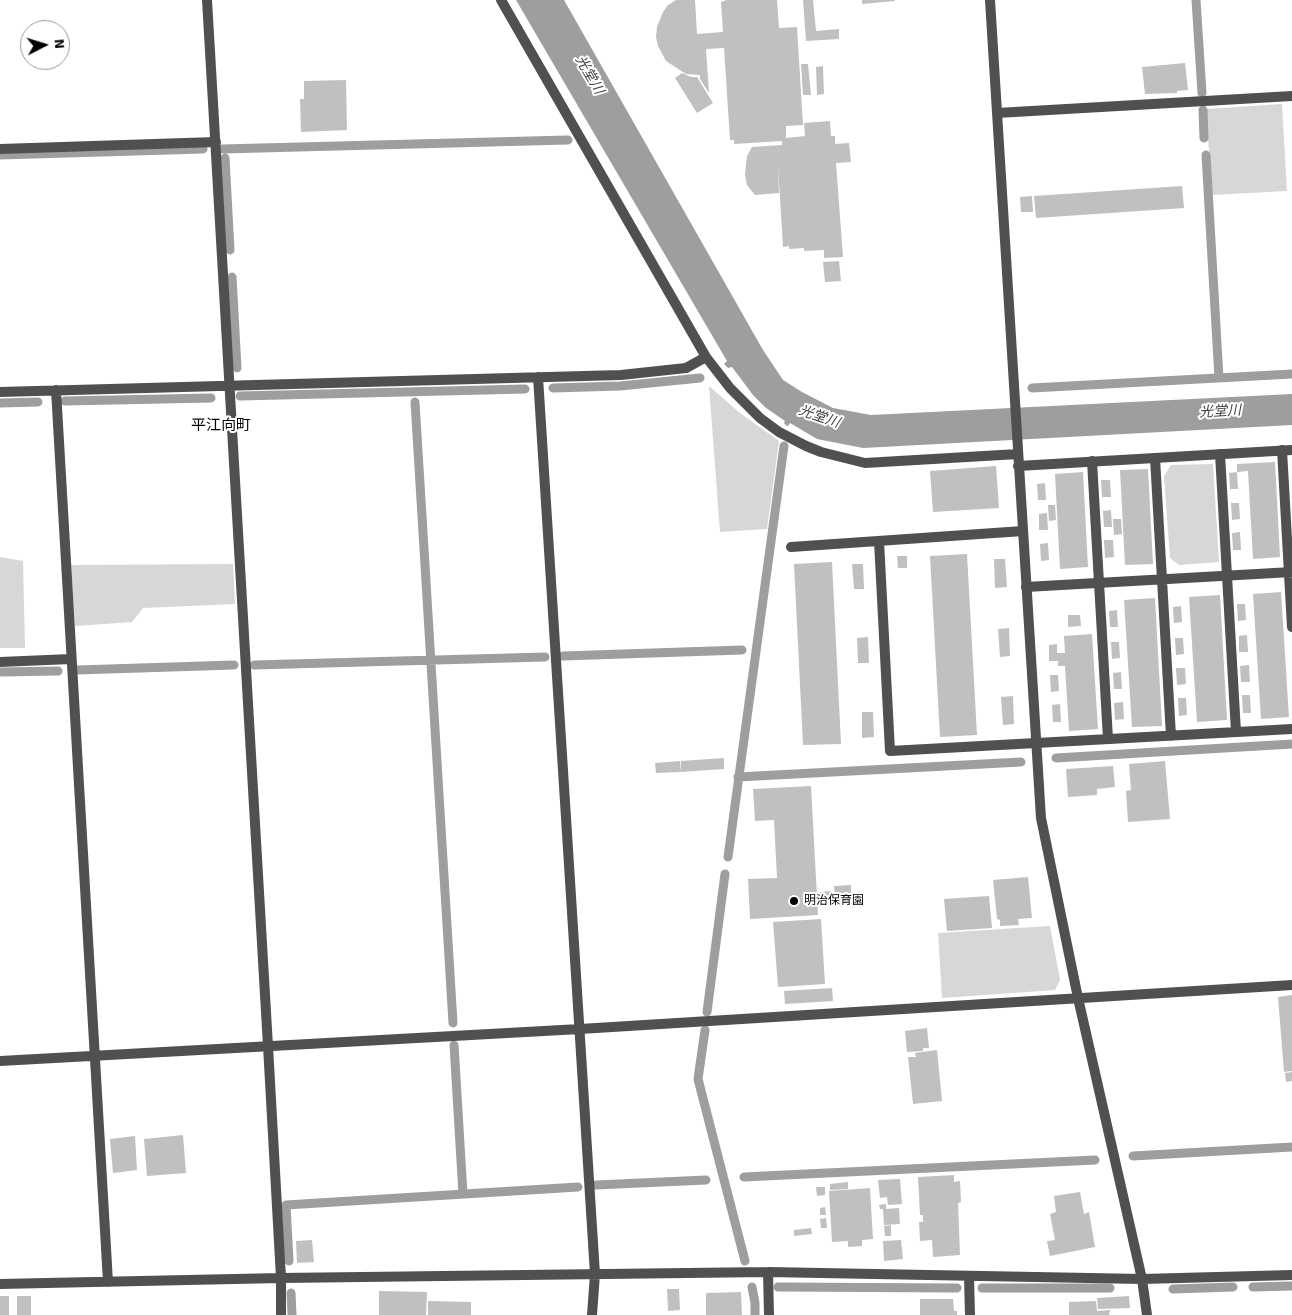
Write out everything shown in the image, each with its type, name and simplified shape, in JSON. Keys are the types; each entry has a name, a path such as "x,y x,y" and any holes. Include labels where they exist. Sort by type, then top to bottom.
{"street":[{"path":"207,0 282,1315"},
{"path":"501,0 706,356 730,388 760,418 779,432 806,446 821,452 865,463 1018,454"},
{"path":"990,0 1041,818 1078,998 1142,1279 1148,1315"},
{"path":"997,113 1292,96"},
{"path":"0,148 216,142"},
{"path":"0,392 621,375 686,368 706,356"},
{"path":"538,377 595,1274 592,1315"},
{"path":"56,390 108,1282"},
{"path":"1018,466 1287,450 1292,627"},
{"path":"1220,454 1236,732"},
{"path":"1155,458 1171,736"},
{"path":"1092,461 1108,739"},
{"path":"791,547 1023,531"},
{"path":"879,541 890,751 1292,729"},
{"path":"1026,587 1290,572"},
{"path":"0,662 71,659"},
{"path":"0,1060 580,1029 1292,985"},
{"path":"0,1284 281,1278 768,1272 1142,1279 1292,1275"},
{"path":"768,1272 769,1315"},
{"path":"969,1276 970,1315"}],"shaded area":[{"path":"1282,104 1287,191 1212,195 1206,109"},
{"path":"709,386 740,413 779,441 767,529 720,532"},
{"path":"1213,464 1219,562 1179,565 1170,558 1164,476 1171,465"},
{"path":"0,557 23,561 25,648 0,648"},
{"path":"233,564 235,604 143,608 132,622 75,626 71,565"},
{"path":"1050,926 1060,980 1055,990 942,998 938,933"}],"water":[{"name":"光堂川","path":"516,0 564,0 763,350 783,380 802,392 833,408 871,415 1292,394 1292,425 863,448 817,439 790,423 787,426 784,423 785,421 766,408 753,395 732,367 728,368 724,364 727,361"}],"building":[{"path":"676,0 695,0 697,34 723,32 721,2 727,0 777,0 779,28 797,27 803,125 786,126 786,138 805,136 804,123 830,121 831,136 835,136 835,144 849,143 851,162 836,163 843,257 824,258 824,250 804,251 804,248 789,249 789,246 783,247 778,166 779,193 755,195 747,185 745,175 747,156 752,147 782,145 782,141 734,144 734,140 730,140 724,48 706,49 709,93 700,79 700,75 686,74 666,61 658,46 656,37 657,27 663,12 668,5"},
{"path":"803,0 813,0 816,31 839,29 839,39 806,41"},
{"path":"862,0 895,0 895,1 862,4"},
{"path":"1185,63 1188,90 1177,91 1177,93 1145,94 1142,67"},
{"path":"801,64 808,64 811,95 803,95"},
{"path":"823,66 824,94 817,95 816,67"},
{"path":"682,73 691,77 697,77 713,103 697,113 675,78"},
{"path":"346,80 347,130 301,132 300,99 304,99 304,81"},
{"path":"1182,186 1184,208 1036,218 1034,196"},
{"path":"1032,196 1033,212 1021,212 1020,197"},
{"path":"839,261 841,281 825,282 823,262"},
{"path":"1275,462 1280,557 1253,559 1248,471 1237,472 1237,464"},
{"path":"996,466 999,508 933,512 930,471"},
{"path":"1148,469 1153,564 1125,565 1120,470"},
{"path":"1083,472 1088,567 1060,569 1055,474"},
{"path":"1237,472 1238,489 1230,489 1229,473"},
{"path":"1101,480 1110,480 1111,497 1102,497"},
{"path":"1045,483 1046,500 1038,500 1037,484"},
{"path":"1231,503 1239,503 1240,519 1232,520"},
{"path":"1048,505 1055,505 1056,520 1049,521"},
{"path":"1111,510 1112,527 1104,527 1103,511"},
{"path":"1047,513 1048,530 1039,530 1039,514"},
{"path":"1113,519 1121,519 1122,534 1114,535"},
{"path":"1240,532 1241,550 1233,550 1232,533"},
{"path":"1104,540 1113,540 1114,557 1105,558"},
{"path":"1048,543 1049,560 1041,561 1040,544"},
{"path":"967,554 977,735 940,737 930,556"},
{"path":"897,556 907,556 907,568 898,568"},
{"path":"994,559 1005,559 1007,587 995,588"},
{"path":"832,562 841,744 803,745 794,564"},
{"path":"852,564 863,564 864,589 854,589"},
{"path":"1281,592 1289,717 1261,719 1253,594"},
{"path":"1220,595 1227,720 1197,722 1189,597"},
{"path":"1155,598 1162,726 1132,727 1124,600"},
{"path":"1237,604 1245,604 1246,620 1238,621"},
{"path":"1181,606 1182,622 1174,623 1173,607"},
{"path":"1117,610 1118,627 1110,627 1109,611"},
{"path":"1068,615 1080,615 1081,626 1068,627"},
{"path":"1009,628 1010,656 1000,657 998,629"},
{"path":"1092,634 1098,729 1069,731 1065,666 1058,666 1058,661 1049,661 1049,645 1057,644 1057,653 1065,653 1064,636"},
{"path":"1247,635 1248,652 1239,652 1239,636"},
{"path":"868,637 869,663 858,663 857,638"},
{"path":"1175,638 1183,638 1184,654 1176,655"},
{"path":"1111,642 1119,642 1120,658 1112,659"},
{"path":"1249,665 1250,682 1241,682 1240,666"},
{"path":"1176,668 1185,668 1186,684 1177,685"},
{"path":"1121,672 1122,689 1114,689 1113,673"},
{"path":"1050,675 1058,675 1059,691 1051,692"},
{"path":"1242,695 1250,695 1251,713 1243,713"},
{"path":"1013,696 1014,724 1003,725 1001,697"},
{"path":"1178,698 1186,698 1187,715 1179,716"},
{"path":"1123,702 1124,719 1115,720 1114,703"},
{"path":"1060,704 1061,722 1053,722 1052,705"},
{"path":"862,712 873,712 874,737 862,738"},
{"path":"724,758 724,769 681,772 681,761"},
{"path":"680,761 681,772 656,773 655,763"},
{"path":"1165,761 1170,819 1128,822 1126,791 1131,790 1129,764"},
{"path":"1113,766 1115,787 1097,789 1097,795 1068,797 1066,769"},
{"path":"811,786 818,915 750,919 748,879 777,878 774,820 755,821 753,789"},
{"path":"1028,877 1032,918 1018,919 1019,925 1000,926 1000,920 997,919 993,880"},
{"path":"851,885 851,896 835,897 834,886"},
{"path":"831,891 832,906 821,906 820,892"},
{"path":"989,896 992,928 947,931 944,899"},
{"path":"835,898 843,898 844,903 835,904"},
{"path":"821,919 825,984 778,987 773,922"},
{"path":"832,988 833,1001 785,1004 784,991"},
{"path":"1292,995 1292,1071 1284,1072 1278,997"},
{"path":"927,1028 929,1048 923,1048 923,1051 907,1052 905,1031"},
{"path":"937,1050 942,1101 913,1104 908,1057 916,1057 915,1053"},
{"path":"1292,1072 1292,1081 1286,1082 1285,1073"},
{"path":"183,1135 186,1173 147,1176 144,1139"},
{"path":"135,1136 137,1170 113,1173 110,1139"},
{"path":"954,1175 954,1182 960,1181 961,1202 958,1203 960,1255 933,1257 932,1240 920,1241 919,1222 923,1222 923,1215 920,1215 918,1177"},
{"path":"900,1179 902,1204 888,1205 887,1197 880,1198 878,1180"},
{"path":"848,1182 848,1189 830,1190 830,1184"},
{"path":"816,1187 825,1187 825,1195 817,1196"},
{"path":"870,1188 873,1239 862,1240 862,1246 848,1247 848,1241 832,1242 829,1191"},
{"path":"1080,1192 1084,1214 1089,1212 1095,1247 1050,1256 1047,1241 1055,1240 1050,1214 1056,1212 1054,1196"},
{"path":"886,1204 886,1209 899,1208 900,1224 884,1225 883,1209 880,1209 879,1205"},
{"path":"825,1207 826,1215 820,1215 820,1208"},
{"path":"826,1218 827,1228 821,1228 820,1219"},
{"path":"891,1225 891,1236 885,1236 884,1226"},
{"path":"811,1228 812,1234 794,1236 794,1230"},
{"path":"312,1240 314,1262 297,1263 296,1241"},
{"path":"901,1240 903,1259 884,1261 883,1241"},
{"path":"667,1289 679,1289 680,1310 668,1311"},
{"path":"379,1291 427,1292 426,1315 379,1315"},
{"path":"741,1292 742,1315 706,1315 706,1293"},
{"path":"0,1296 9,1296 9,1315 0,1315"},
{"path":"17,1296 31,1296 31,1315 17,1315"},
{"path":"1129,1296 1130,1308 1098,1309 1097,1298"},
{"path":"920,1299 953,1299 954,1311 957,1311 957,1315 920,1315"},
{"path":"428,1301 471,1302 471,1315 428,1315"},
{"path":"1096,1301 1097,1311 1110,1310 1109,1315 1069,1315 1069,1302"}],"waterway":[{"path":"1196,0 1202,93"},
{"path":"1203,110 1204,138"},
{"path":"222,149 568,140"},
{"path":"0,155 203,149"},
{"path":"1206,155 1219,378"},
{"path":"225,158 230,250"},
{"path":"232,277 237,368"},
{"path":"1032,388 1292,374"},
{"path":"553,388 620,386 700,378"},
{"path":"240,396 525,389"},
{"path":"65,401 211,398"},
{"path":"0,403 38,402"},
{"path":"415,402 453,1023"},
{"path":"728,857 784,446"},
{"path":"563,656 742,650"},
{"path":"254,665 545,657"},
{"path":"77,670 234,665"},
{"path":"0,672 58,671"},
{"path":"1056,758 1292,744"},
{"path":"738,777 1021,762"},
{"path":"707,1012 725,874"},
{"path":"705,1030 698,1079 745,1261"},
{"path":"454,1045 463,1194"},
{"path":"1133,1156 1292,1147"},
{"path":"744,1177 1095,1160"},
{"path":"596,1185 706,1180"},
{"path":"289,1261 286,1205 578,1187"},
{"path":"1253,1287 1292,1286"},
{"path":"752,1287 755,1315"},
{"path":"778,1287 957,1288"},
{"path":"1173,1289 1233,1287"},
{"path":"982,1288 1110,1288"},
{"path":"291,1293 292,1315"}],"place":[{"name":"明治保育園","path":"794,901"}],"district":[{"name":"平江向町","path":"221,426"}]}
